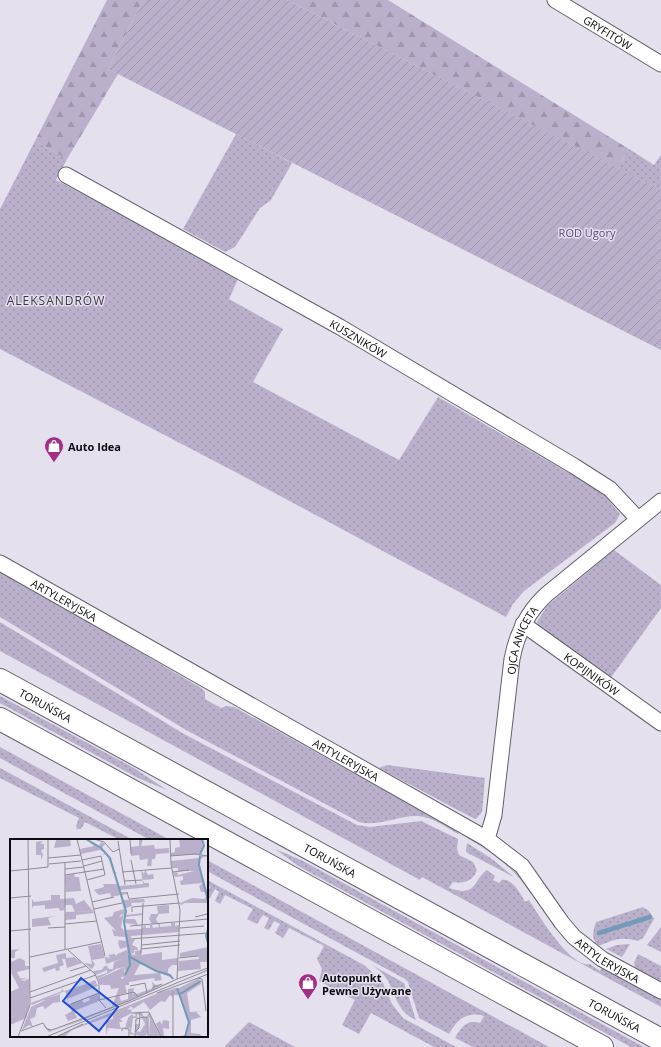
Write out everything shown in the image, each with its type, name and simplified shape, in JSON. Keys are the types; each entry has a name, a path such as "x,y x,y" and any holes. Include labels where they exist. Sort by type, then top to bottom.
{"highway":[{"path":"0,675 57,711"},
{"name":"TORUŃSKA","path":"0,680 661,1040"},
{"path":"0,719 602,1047"}],"street":[{"name":"GRYFITÓW","path":"555,0 661,64"},
{"name":"KUSZNIKÓW","path":"66,175 340,327 574,466 610,489 638,519"},
{"name":"OJCA ANICETA","path":"486,839 494,816 514,651 523,624 530,612 542,598 661,501"},
{"name":"ARTYLERYJSKA","path":"0,562 486,839 522,866 562,923 574,936 602,959 661,991"},
{"name":"KOPIJNIKÓW","path":"523,624 661,723"}],"green space":[{"path":"107,0 143,0 108,69 118,74 67,159 35,141"},
{"name":"ROD Ugory","path":"143,0 287,0 661,190 661,350 108,69"},
{"path":"287,0 388,0 629,149 617,168"},
{"path":"236,134 292,163 271,200 260,208 235,247 225,252 183,229"},
{"path":"35,141 67,159 56,180 239,277 229,299 283,329 253,382 399,460 438,397 603,493 620,514 615,523 524,591 513,604 506,617 241,475 0,349 0,209"},
{"path":"629,149 654,165 661,155 661,190 617,168"},
{"path":"614,550 661,585 661,608 610,679 540,629 537,622 547,606"},
{"path":"0,570 201,688 205,692 205,699 221,708 226,706 234,707 458,831 458,834 434,820 418,816 403,817 374,823 359,822 186,730 0,617"},
{"path":"0,622 184,734 357,825 370,827 421,821 458,839 457,849 459,855 473,862 477,870 473,877 468,881 461,883 453,882 449,888 458,891 470,889 487,870 495,876 493,880 499,883 502,880 509,881 516,887 525,902 529,900 547,928 565,950 574,958 582,963 590,964 600,971 603,967 661,999 661,1007 422,877 420,880 0,651"},
{"path":"0,696 134,768 167,790 138,778 0,703"},
{"path":"0,747 168,839 148,839 0,758"},
{"path":"387,765 485,778 482,812 476,819 469,816 379,768"},
{"path":"0,768 131,839 118,839 85,822 81,829 77,829 76,826 79,818 0,778"},
{"path":"467,836 504,860 535,892 531,894 511,869 467,838"},
{"path":"467,843 492,859 514,877 466,852"},
{"path":"275,849 303,861 644,1047 631,1047 300,867"},
{"path":"208,861 549,1047 473,1047 455,1038 465,1025 471,1022 480,1023 484,1016 472,1015 463,1018 455,1025 449,1034 419,1018 408,982 208,872"},
{"path":"208,881 364,965 382,981 392,1004 403,1018 456,1047 434,1047 371,1013 359,1034 342,1025 355,1000 319,981 322,969 317,959 324,946 289,928 283,938 275,933 280,924 274,921 269,930 264,928 269,918 263,915 257,924 247,919 253,909 225,895 220,904 215,901 219,892 215,889 210,898 208,897 210,887 208,886"},
{"path":"643,907 649,911 654,919 643,938 638,941 617,939 598,946 594,941 593,935 596,922"},
{"path":"661,927 661,952 647,945"},
{"path":"630,944 622,957 606,949 617,945"},
{"path":"638,954 661,966 661,984 635,968 634,963"},
{"path":"370,964 404,983 416,1020 410,1017 401,1008 387,979 380,971"},
{"path":"249,1022 295,1047 224,1047"}],"waterway":[{"path":"599,933 650,917"}],"place":[{"name":"Auto Idea","path":"54,463"},
{"name":"Autopunkt Pewne Używane","path":"308,1000"}],"district":[{"name":"ALEKSANDRÓW","path":"56,300"}]}
